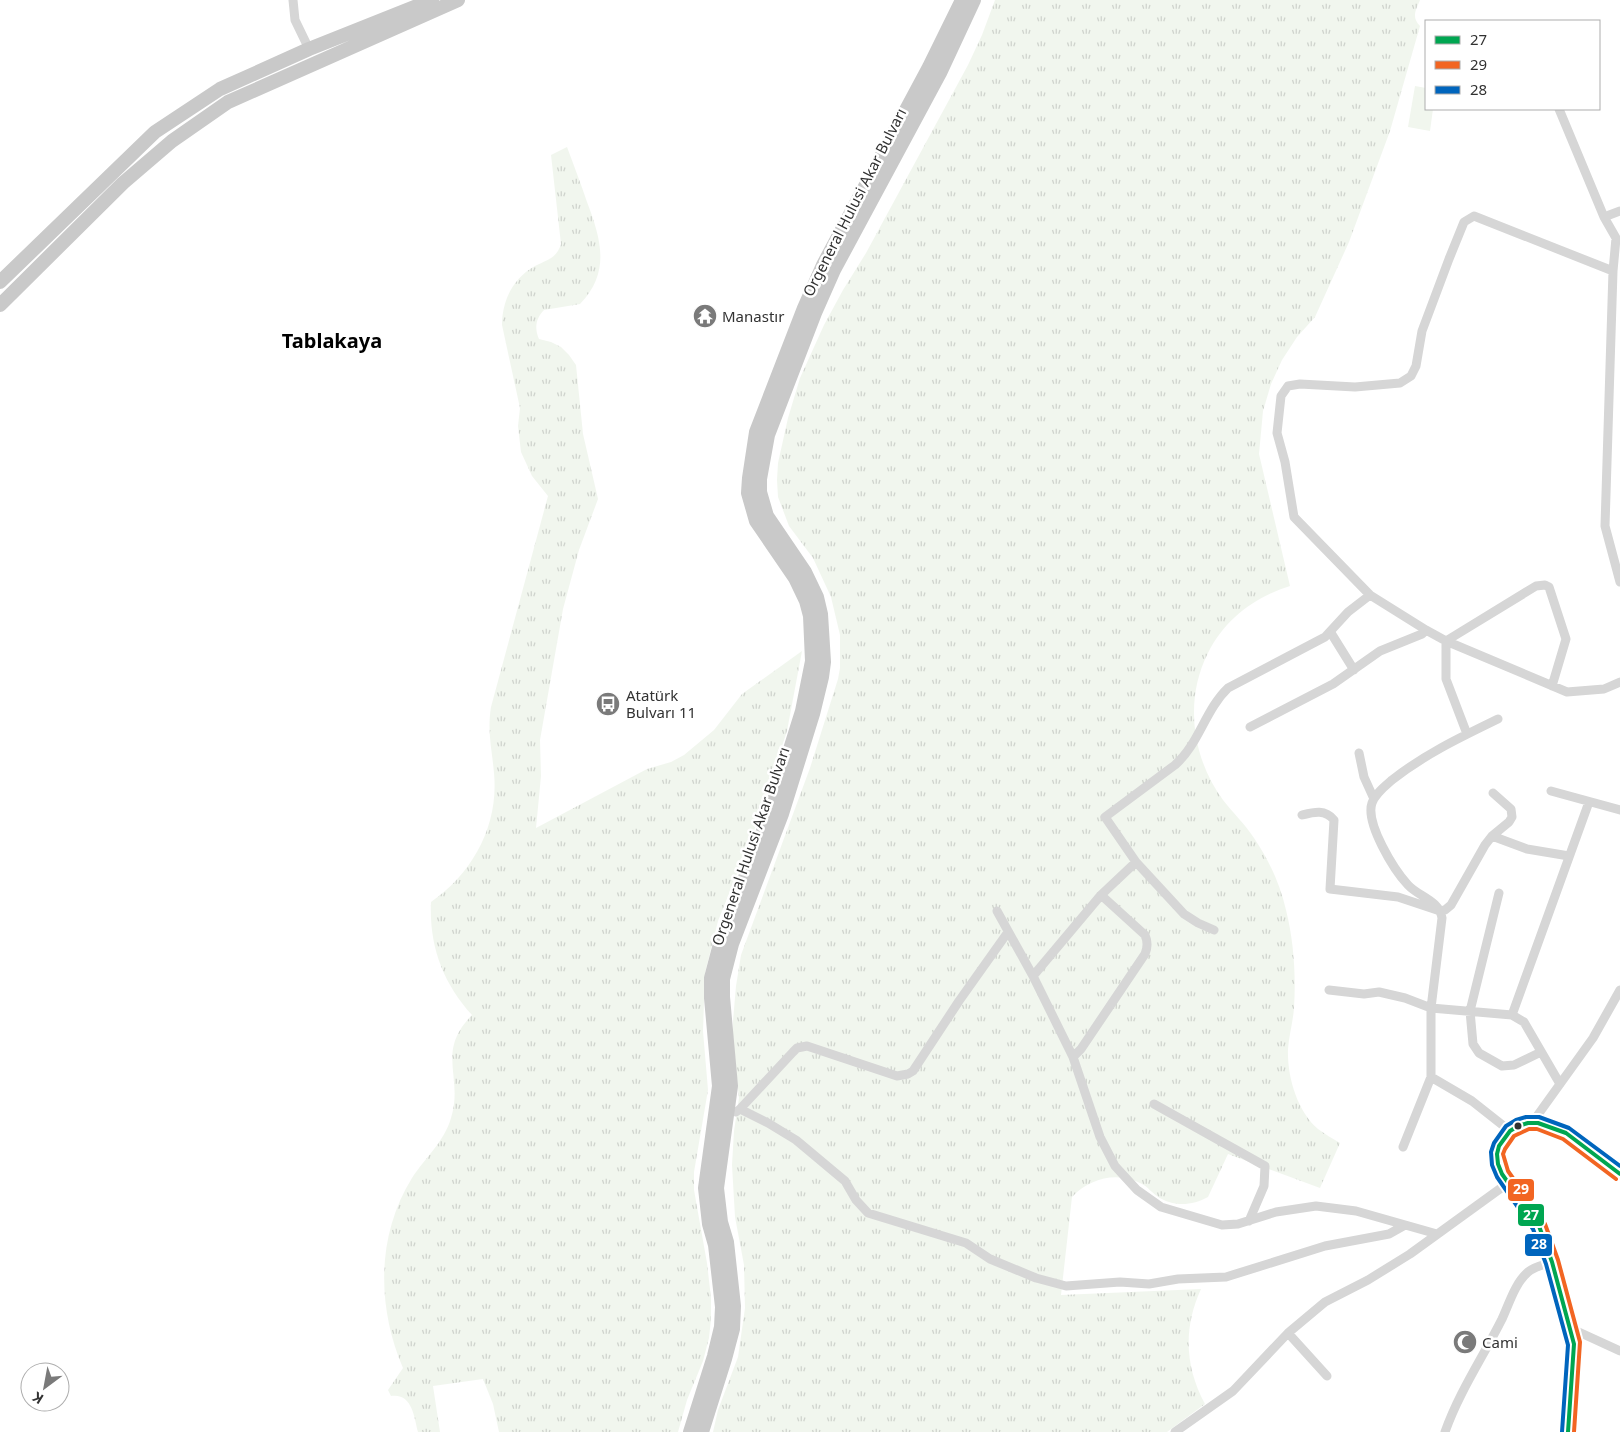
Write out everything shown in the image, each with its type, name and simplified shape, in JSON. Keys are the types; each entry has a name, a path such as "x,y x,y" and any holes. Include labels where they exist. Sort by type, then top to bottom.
{"main road":[{"path":"0,305 123,183 172,141 228,102 387,26 432,0"},
{"path":"0,282 155,132 220,90 309,49 387,26 458,0"},
{"name":"Orgeneral Hulusi Akar Bulvarı","path":"690,1432 714,1356 721,1328 722,1307 715,1244 709,1224 706,1188 719,1086 711,978 721,940 771,810 802,711 812,661 810,616 806,601 795,578 756,521 748,493 756,432 804,308 823,265 929,67 962,0"},
{"name":"Orgeneral Hulusi Akar Bulvarı","path":"702,1432 733,1329 734,1306 727,1242 721,1222 717,1188 731,1086 723,979 732,944 782,814 813,714 824,662 821,614 817,598 805,572 767,516 760,492 768,435 815,313 834,270 940,73 974,0"}],"street":[{"path":"293,0 295,20 309,49"},
{"path":"1559,110 1604,217 1618,237 1613,271 1605,526 1620,582"},
{"path":"1604,217 1620,211"},
{"path":"1613,271 1474,216 1464,222 1449,259 1422,331 1416,366 1411,376 1400,383 1355,387 1300,384 1288,386 1281,396 1277,433 1285,462 1294,517 1370,595 1446,641 1566,692 1604,689 1620,682"},
{"path":"1446,641 1536,586 1549,587 1566,639 1552,686"},
{"path":"1214,930 1184,914 1136,862 1105,818 1180,760 1193,745 1218,700 1228,688 1319,641 1331,633 1348,612 1370,595"},
{"path":"1250,727 1325,688 1380,651 1422,634 1426,630"},
{"path":"1331,633 1354,670"},
{"path":"1446,641 1446,680 1467,734"},
{"path":"1403,1147 1431,1077 1430,1008 1442,921 1440,911 1435,904 1421,896 1408,885 1388,855 1376,834 1370,810 1374,799 1383,788 1408,768 1434,751 1498,719"},
{"path":"1359,753 1364,776 1374,799"},
{"path":"1551,791 1620,810"},
{"path":"1302,815 1323,812 1334,820 1330,889 1398,897 1440,911 1451,906 1492,836 1509,822 1513,814 1511,809 1493,793"},
{"path":"1512,1014 1589,802"},
{"path":"1492,836 1527,849 1570,856"},
{"path":"1033,976 1101,895 1136,862"},
{"path":"1499,893 1470,1011 1473,1044 1479,1052 1502,1066 1514,1065 1541,1052"},
{"path":"1073,1057 1081,1049 1145,954 1147,948 1145,935 1101,895"},
{"path":"997,910 1033,976 1073,1057 1100,1137 1115,1166 1137,1190 1161,1207 1222,1225 1238,1224 1276,1212 1316,1206 1356,1211 1437,1234"},
{"path":"727,1118 740,1109 802,1046 807,1046 897,1076 913,1071 1008,932"},
{"path":"1329,990 1364,994 1379,992 1405,998 1430,1008 1512,1014 1524,1022 1560,1084"},
{"path":"1532,1123 1593,1038 1620,990"},
{"path":"1431,1077 1472,1102 1510,1131"},
{"path":"1154,1104 1265,1166 1264,1186 1249,1221"},
{"path":"740,1109 796,1140 845,1181 856,1200 868,1213 966,1243 990,1259 1036,1278 1066,1286 1120,1282 1149,1284 1178,1279 1226,1277 1325,1246 1389,1234 1405,1225"},
{"path":"1568,1432 1574,1344 1570,1328 1552,1262 1539,1226 1502,1174 1497,1154 1499,1146 1510,1131 1518,1126 1532,1123 1548,1126 1566,1133 1620,1174"},
{"path":"1175,1432 1233,1391 1288,1333 1325,1302 1368,1280 1410,1254 1508,1183"},
{"path":"1445,1432 1459,1397 1502,1320 1520,1281 1528,1272 1538,1266 1552,1262"},
{"path":"1570,1328 1620,1351"},
{"path":"1288,1333 1326,1376"}],"green space":[{"path":"995,0 1420,0 1415,16 1420,26 1390,131 1349,242 1315,317 1297,337 1282,360 1271,384 1263,411 1259,454 1290,586 1253,603 1223,630 1208,653 1200,671 1194,709 1198,747 1212,784 1250,833 1264,855 1284,900 1294,959 1294,1008 1288,1059 1295,1092 1304,1113 1311,1122 1318,1129 1340,1143 1320,1188 1228,1154 1208,1197 1189,1204 1176,1204 1163,1200 1142,1184 1133,1180 1114,1177 1105,1178 1087,1185 1072,1197 1061,1295 1201,1289 1191,1318 1189,1347 1193,1376 1205,1404 1167,1432 713,1432 718,1410 738,1357 745,1308 744,1265 735,1217 732,1165 734,1131 739,1098 733,1021 741,955 810,768 840,668 840,635 831,597 813,558 789,526 778,497 778,463 788,418 800,378 824,325 866,253 968,65"},
{"path":"1415,86 1425,88 1425,110 1433,110 1430,131 1408,127"},
{"path":"567,147 596,229 599,242 600,267 590,292 580,304 544,310 539,316 536,327 539,339 561,347 576,365 583,434 598,499 579,550 563,609 540,740 541,776 536,828 647,769 671,762 684,755 714,730 742,694 802,651 787,731 753,834 718,921 705,973 703,1031 708,1090 694,1172 694,1190 707,1263 711,1319 709,1338 703,1361 687,1400 678,1432 499,1432 493,1404 483,1379 433,1386 440,1432 418,1432 408,1402 404,1398 391,1396 388,1390 403,1368 394,1345 388,1321 384,1272 386,1248 400,1200 412,1178 448,1127 454,1103 455,1090 452,1065 455,1041 461,1029 472,1015 453,990 440,963 432,934 431,902 459,877 471,862 487,829 492,811 494,773 490,733 491,707 548,496 532,476 521,452 518,426 520,408 502,325 504,307 510,291 521,277 527,271 551,258 561,244 551,155"}],"transit line":[{"name":"28","path":"1562,1432 1568,1345 1546,1264 1533,1229 1497,1177 1492,1165 1491,1152 1494,1143 1506,1126 1526,1117 1539,1117 1569,1128 1620,1166"},
{"name":"27","path":"1568,1432 1574,1344 1552,1262 1539,1226 1502,1174 1497,1154 1499,1146 1510,1131 1528,1123 1538,1123 1566,1133 1620,1174"},
{"name":"29","path":"1574,1432 1580,1342 1558,1260 1545,1224 1508,1171 1503,1154 1514,1136 1529,1129 1537,1129 1563,1139 1616,1179"}],"place":[{"name":"Manastır","path":"705,316"},
{"name":"Atatürk Bulvarı 11","path":"608,704"},
{"name":"Cami","path":"1465,1342"}],"district":[{"name":"Tablakaya","path":"332,340"}]}
